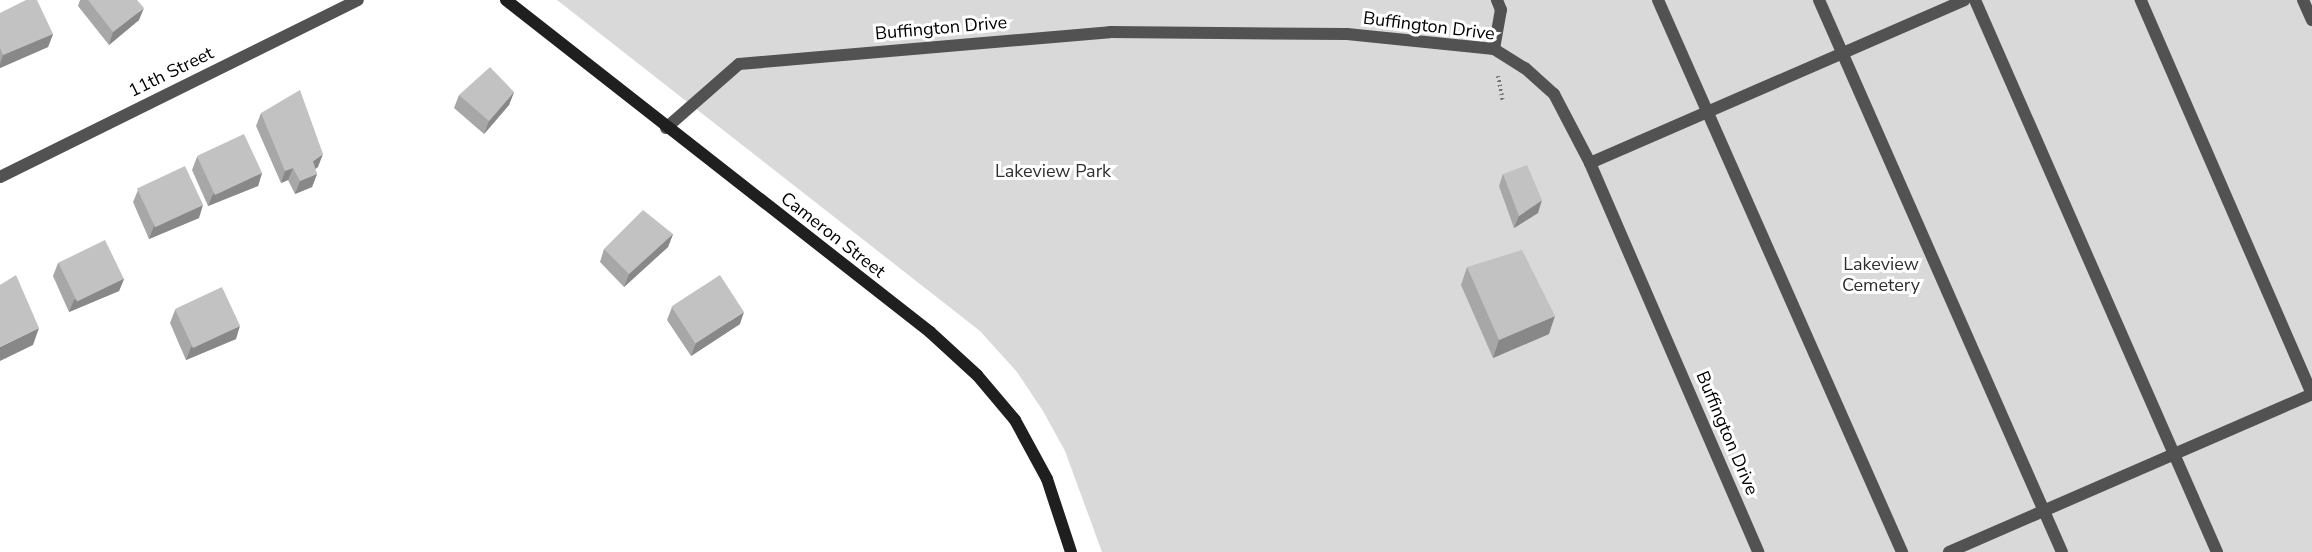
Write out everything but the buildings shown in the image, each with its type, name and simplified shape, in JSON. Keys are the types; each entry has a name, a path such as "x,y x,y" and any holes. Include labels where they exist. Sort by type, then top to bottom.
{"main road":[{"name":"Cameron Street","path":"506,0 666,128 930,332 977,375 1015,420 1047,478 1071,552"}],"street":[{"name":"11th Street","path":"0,177 358,0"},
{"path":"1494,49 1501,10 1497,0"},
{"path":"1658,0 1902,552"},
{"path":"1819,0 2062,552"},
{"path":"1590,163 1964,0"},
{"path":"1975,0 2217,552"},
{"path":"1949,552 2312,394 2142,0"},
{"path":"2303,0 2312,20"},
{"name":"Buffington Drive","path":"666,128 739,64 1110,32 1347,34 1494,49 1526,68 1554,94 1590,163 1758,552"}],"green space":[{"name":"Lakeview Cemetery","path":"557,0 2312,0 2312,552 1102,552 1065,451 1043,411 1017,372 980,331"}],"park label":[{"name":"Lakeview Park","path":"1053,171"}]}
